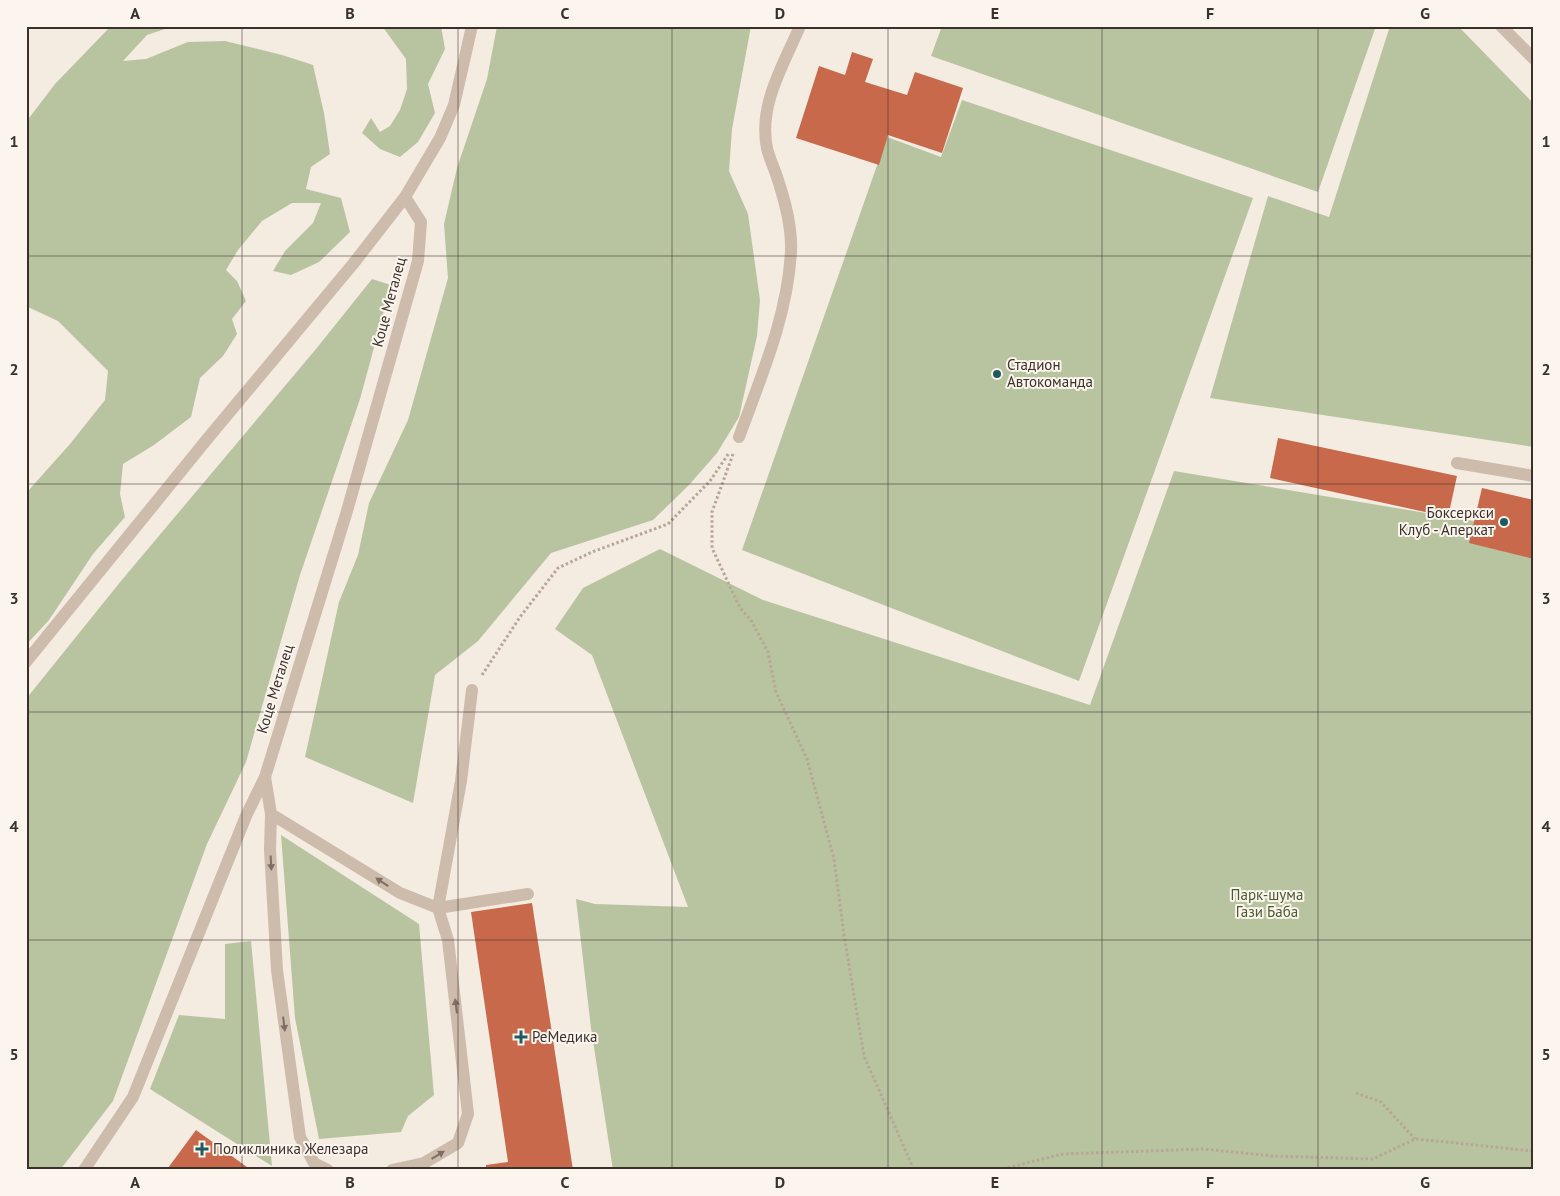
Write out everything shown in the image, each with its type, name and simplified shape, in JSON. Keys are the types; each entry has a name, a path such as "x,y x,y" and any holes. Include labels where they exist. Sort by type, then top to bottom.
{"street":[{"path":"26,662 353,264 405,197 440,138 454,105 472,26"},
{"path":"740,437 766,362 786,293 791,250 788,215 767,149 764,123 777,75 800,26"},
{"path":"1501,26 1534,58"},
{"name":"Коце Металец","path":"88,1167 133,1097 246,816 265,777 347,511 418,261 421,222 405,197"},
{"path":"1457,463 1534,476"},
{"path":"392,1170 424,1163 458,1143 468,1114 448,940 438,908 461,781 472,690"},
{"path":"265,777 271,814 270,850 277,970 300,1137 314,1162 328,1170"},
{"path":"271,814 400,894 438,908 528,894"}],"path":[{"path":"472,690 520,617 558,568 592,552 668,524 710,481 740,437"},
{"path":"740,437 712,512 712,548 740,608 751,620 768,652 776,692 807,759 834,859 844,935 864,1056 914,1170"},
{"path":"1356,1093 1381,1102 1415,1139"},
{"path":"998,1170 1063,1154 1203,1149 1272,1156 1373,1159 1415,1139 1534,1151"}],"green space":[{"path":"111,26 174,26 147,35 123,61 146,59 188,42 225,41 313,65 324,113 330,154 311,167 306,189 341,198 350,232 319,262 291,275 273,271 285,251 313,223 321,203 292,203 262,221 238,250 226,270 237,281 246,301 232,319 237,334 223,356 200,378 191,417 154,445 123,464 120,494 125,517 93,554 49,620 26,645 26,490 28,491 70,444 105,400 108,371 58,321 26,306 26,122 55,84"},
{"path":"382,26 441,26 445,49 428,84 435,113 418,142 400,157 380,149 362,133 371,118 380,132 390,126 400,110 407,89 406,59"},
{"path":"497,26 751,26 732,129 729,171 748,214 760,300 757,336 739,417 717,453 689,485 653,520 551,553 478,641 435,675 413,803 305,757 339,602 358,555 369,503 408,420 448,278 444,224 457,168 487,79"},
{"path":"942,26 1376,26 1318,192 931,56"},
{"path":"1390,26 1458,26 1534,104 1534,447 1210,398 1268,196 1329,217"},
{"name":"Стадион Автокоманда","path":"962,100 1253,198 1079,681 742,550 887,137 941,157"},
{"path":"372,279 391,285 360,399 300,575 246,762 207,844 113,1101 60,1170 26,1170 26,699 121,581 316,349"},
{"name":"Парк-шума Гази Баба","path":"1174,471 1534,531 1534,1170 613,1170 591,1028 576,899 595,904 688,907 592,655 555,629 583,588 660,549 763,600 1090,705"},
{"path":"281,835 419,924 434,1095 408,1116 401,1132 319,1139 295,1018"},
{"path":"251,941 272,1166 150,1089 179,1015 225,1019 225,944"}],"building":[{"path":"852,52 873,59 865,82 907,95 915,72 963,88 942,153 888,135 879,165 796,138 819,66 845,75"},
{"path":"1278,438 1457,476 1448,517 1270,478"},
{"name":"Боксеркси Клуб - Аперкат","path":"1482,488 1534,500 1534,559 1469,543"},
{"name":"РеМедика","path":"532,903 573,1170 486,1170 486,1165 508,1162 471,912"},
{"name":"Поликлиника Железара","path":"196,1130 251,1170 171,1170 168,1168"}],"place":[{"name":"Стадион Автокоманда","path":"997,374"},
{"name":"Боксеркси Клуб - Аперкат","path":"1504,522"},
{"name":"РеМедика","path":"521,1037"},
{"name":"Поликлиника Железара","path":"202,1149"}]}
